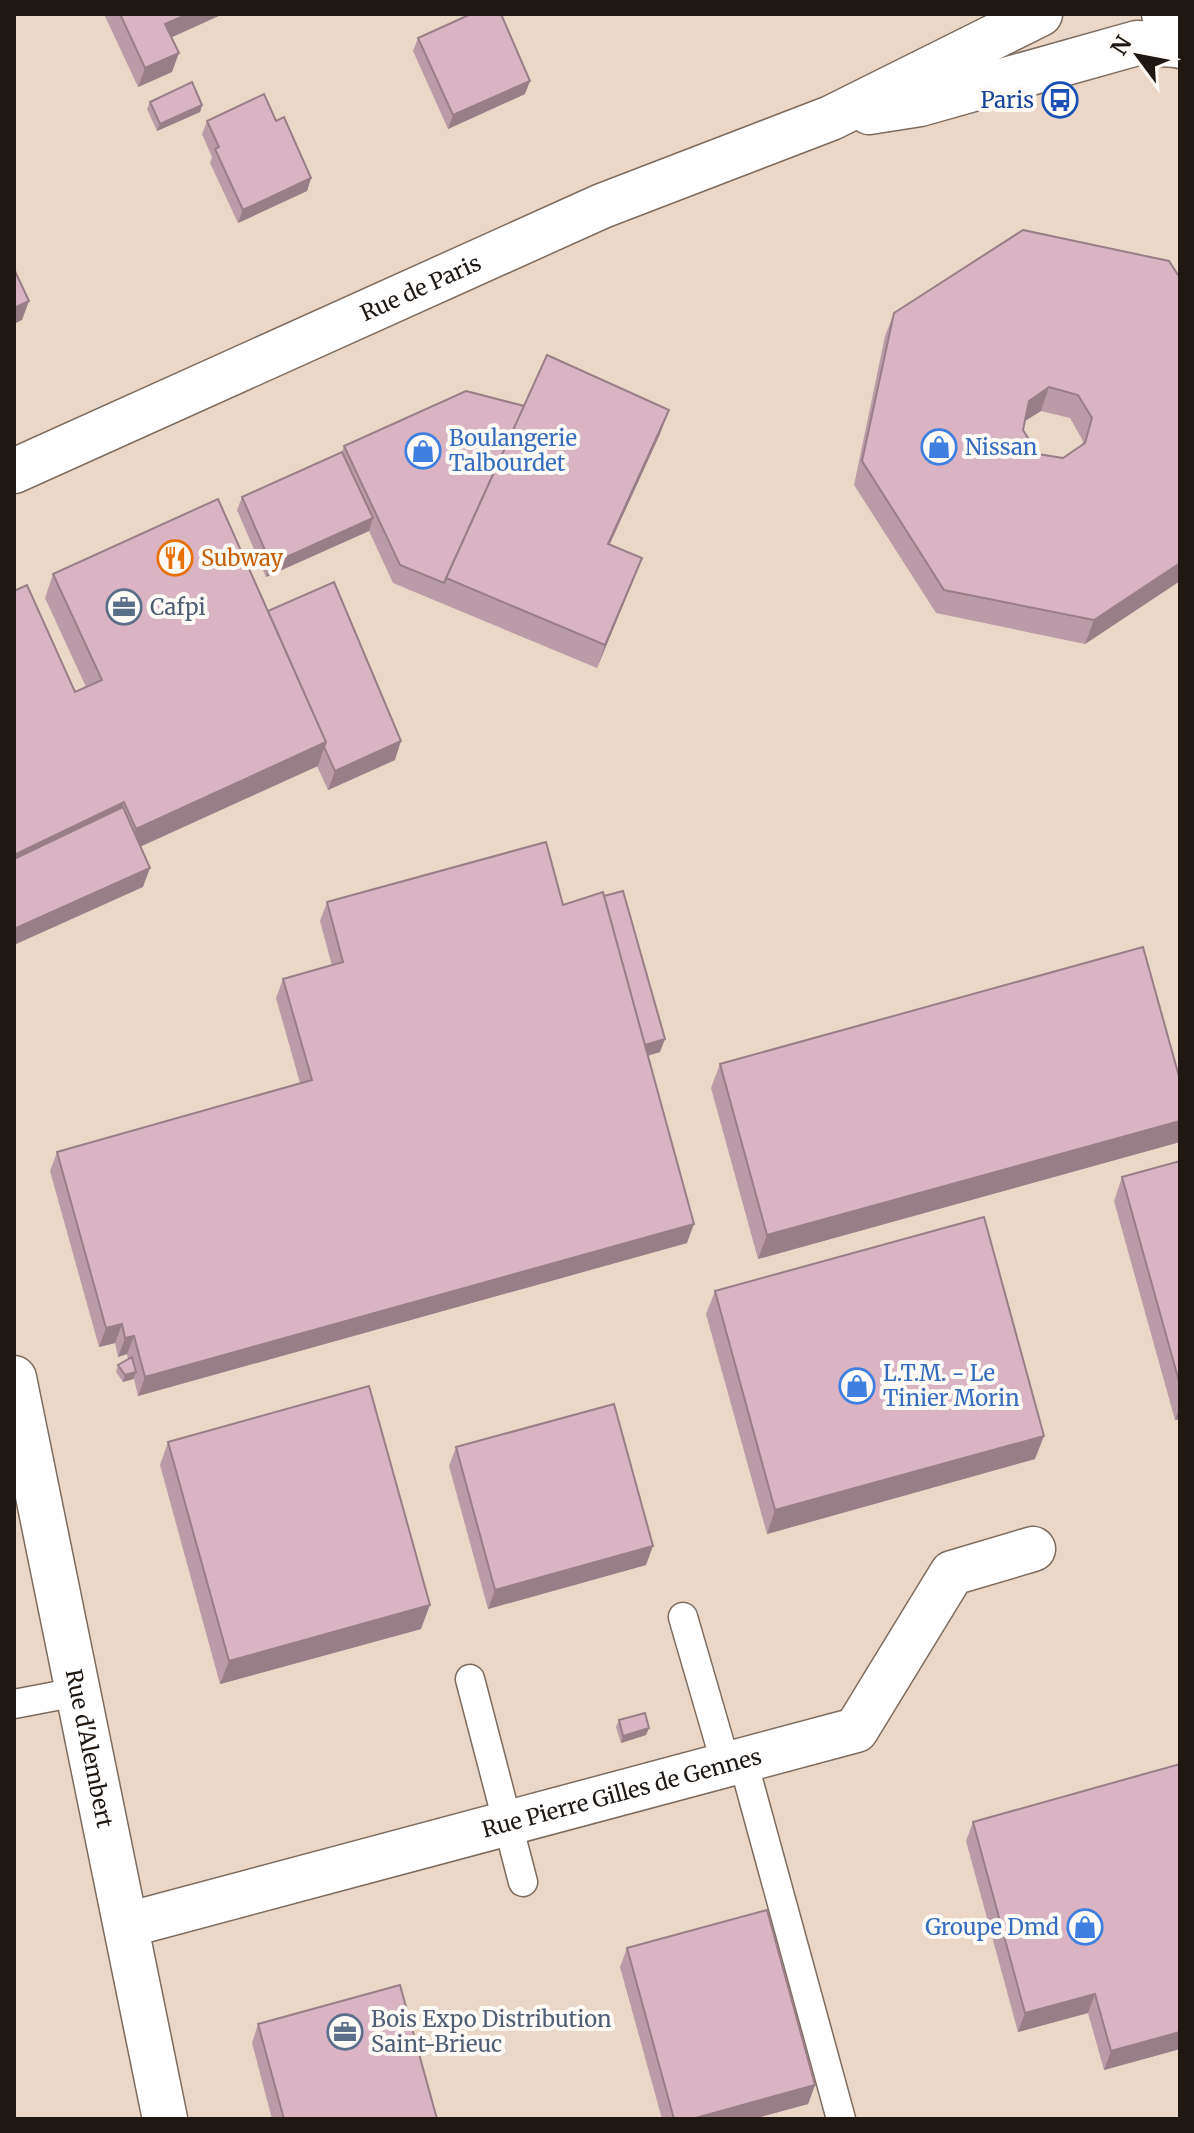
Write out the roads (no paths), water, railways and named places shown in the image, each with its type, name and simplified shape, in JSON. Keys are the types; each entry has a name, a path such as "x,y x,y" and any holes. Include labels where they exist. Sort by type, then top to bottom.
{"street":[{"name":"Rue de Paris","path":"14,471 602,206 831,118 1040,14"},
{"path":"1164,14 1180,45"},
{"name":"Rue de Paris","path":"831,118 920,104 1137,43 1180,45"},
{"name":"Rue d'Alembert","path":"14,1378 165,2119"},
{"name":"Rue Pierre Gilles de Gennes","path":"127,1925 856,1730 952,1573 1033,1549"}],"lane":[{"path":"683,1617 734,1763 841,2119"},
{"path":"470,1679 523,1882"},
{"path":"14,1704 77,1692"}],"place":[{"name":"Paris","path":"1060,100"},
{"name":"Nissan","path":"939,447"},
{"name":"Boulangerie Talbourdet","path":"423,451"},
{"name":"Subway","path":"175,558"},
{"name":"Cafpi","path":"124,607"},
{"name":"L.T.M. - Le Tinier Morin","path":"857,1386"},
{"name":"Groupe Dmd","path":"1085,1927"},
{"name":"Bois Expo Distribution Saint-Brieuc","path":"345,2032"}]}
